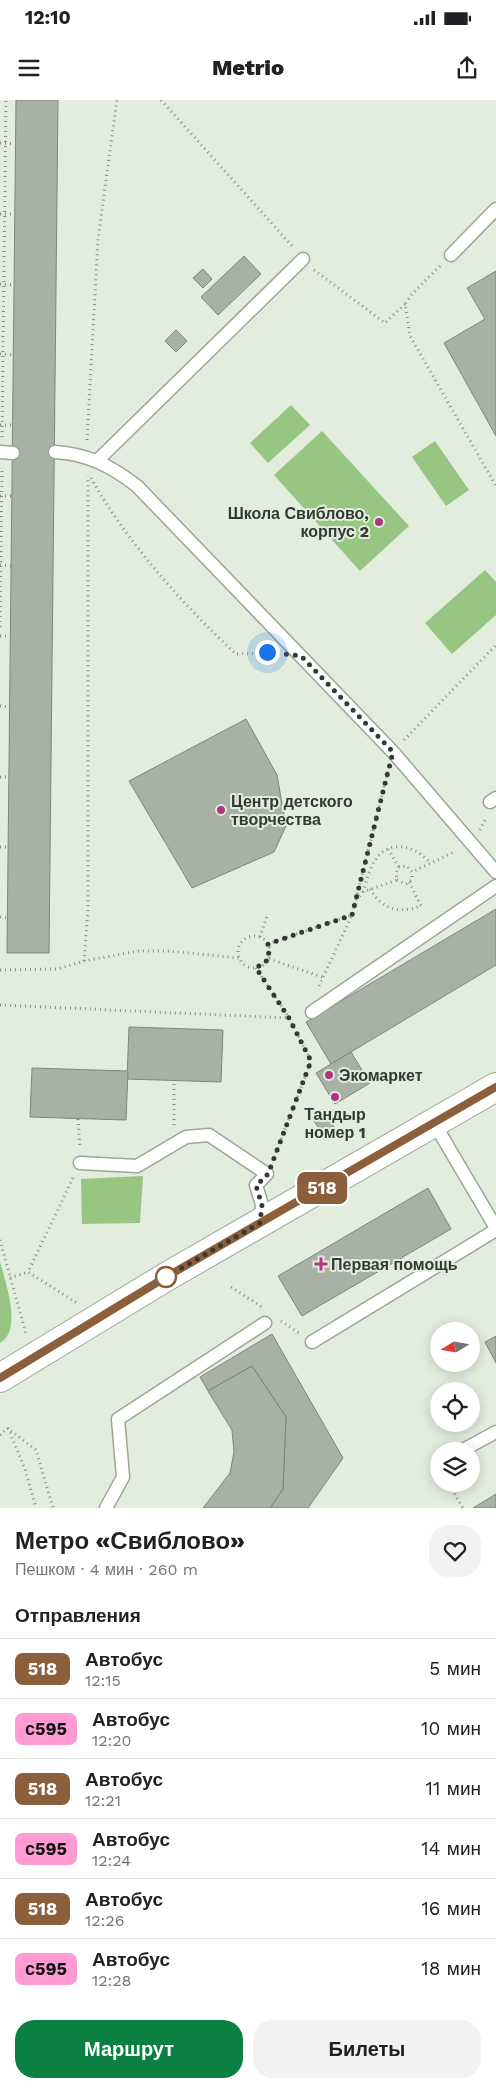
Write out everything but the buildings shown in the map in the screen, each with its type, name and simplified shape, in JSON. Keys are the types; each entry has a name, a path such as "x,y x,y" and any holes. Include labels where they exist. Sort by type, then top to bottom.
{"street":[{"path":"0,1378 260,1223 496,1087"}],"lane":[{"path":"451,255 496,209"},
{"path":"92,459 303,259"},
{"path":"54,452 76,454 92,459 116,469 137,486 393,752 496,872"},
{"path":"312,1012 496,886"},
{"path":"312,1342 496,1229 434,1123"},
{"path":"80,1162 137,1166 186,1137 209,1135 268,1174 256,1186 262,1205 260,1223"},
{"path":"106,1508 123,1477 118,1419 265,1323"},
{"path":"478,1442 496,1432"}],"path":[{"path":"0,628 1,496 5,452 1,425 6,100"},
{"path":"92,459 88,391 98,239 117,100"},
{"path":"161,100 312,269 384,323 406,304 412,294 451,255"},
{"path":"0,143 16,144"},
{"path":"0,214 15,214"},
{"path":"2,284 15,285"},
{"path":"406,304 410,336 496,486"},
{"path":"2,354 14,355"},
{"path":"1,425 13,425"},
{"path":"84,960 88,909 88,472 105,504 136,544 202,624 236,654 267,652 301,656"},
{"path":"1,496 12,496"},
{"path":"0,565 11,566"},
{"path":"0,636 11,636"},
{"path":"312,1012 322,977 352,915 393,752 496,645"},
{"path":"0,706 10,707"},
{"path":"0,777 9,777"},
{"path":"412,872 471,844 485,823 493,800"},
{"path":"0,847 8,847"},
{"path":"356,900 363,892 368,875 380,854 388,849 398,847 414,849 430,863"},
{"path":"388,849 399,868"},
{"path":"363,892 397,880 400,883 409,882 412,880 412,872 407,866 399,868 396,873 397,880"},
{"path":"370,889 384,906 403,911 422,906 409,882"},
{"path":"268,944 352,915"},
{"path":"260,937 267,916"},
{"path":"0,918 8,918"},
{"path":"268,1174 311,1061 289,1018 256,968 246,966 239,958 241,943 249,937 260,937 268,944 269,959"},
{"path":"0,970 58,969 84,960 146,951 169,951 239,958"},
{"path":"269,959 322,977"},
{"path":"256,968 269,959"},
{"path":"0,1005 289,1018"},
{"path":"174,1080 174,1144"},
{"path":"10,1278 28,1272 80,1162 78,1119"},
{"path":"0,1240 26,1334"},
{"path":"28,1272 77,1303"},
{"path":"0,1435 7,1428"},
{"path":"7,1428 26,1469 36,1508"},
{"path":"7,1428 36,1450 53,1508"},
{"path":"454,1492 463,1508"}],"green space":[{"path":"291,405 310,425 268,463 250,443"},
{"path":"322,431 409,526 360,571 274,475"},
{"path":"435,441 469,490 446,506 412,457"},
{"path":"485,570 496,582 496,615 452,654 425,623"},
{"path":"143,1176 140,1223 82,1224 81,1179"},
{"path":"0,1262 8,1293 11,1317 7,1337 0,1343"}],"bus line":[{"name":"518","path":"0,1378 166,1277 496,1087"}],"place":[{"name":"Школа Свиблово, корпус 2","path":"379,522"},
{"name":"Центр детского творчества","path":"221,810"},
{"name":"Экомаркет","path":"329,1075"},
{"name":"Тандыр номер 1","path":"335,1097"},
{"name":"Первая помощь","path":"321,1264"}],"route":[{"path":"166,1277 260,1223 262,1205 256,1186 268,1174 311,1061 289,1018 256,968 262,967 269,959 270,949 268,944 352,915 393,752 301,656 267,652"}]}
